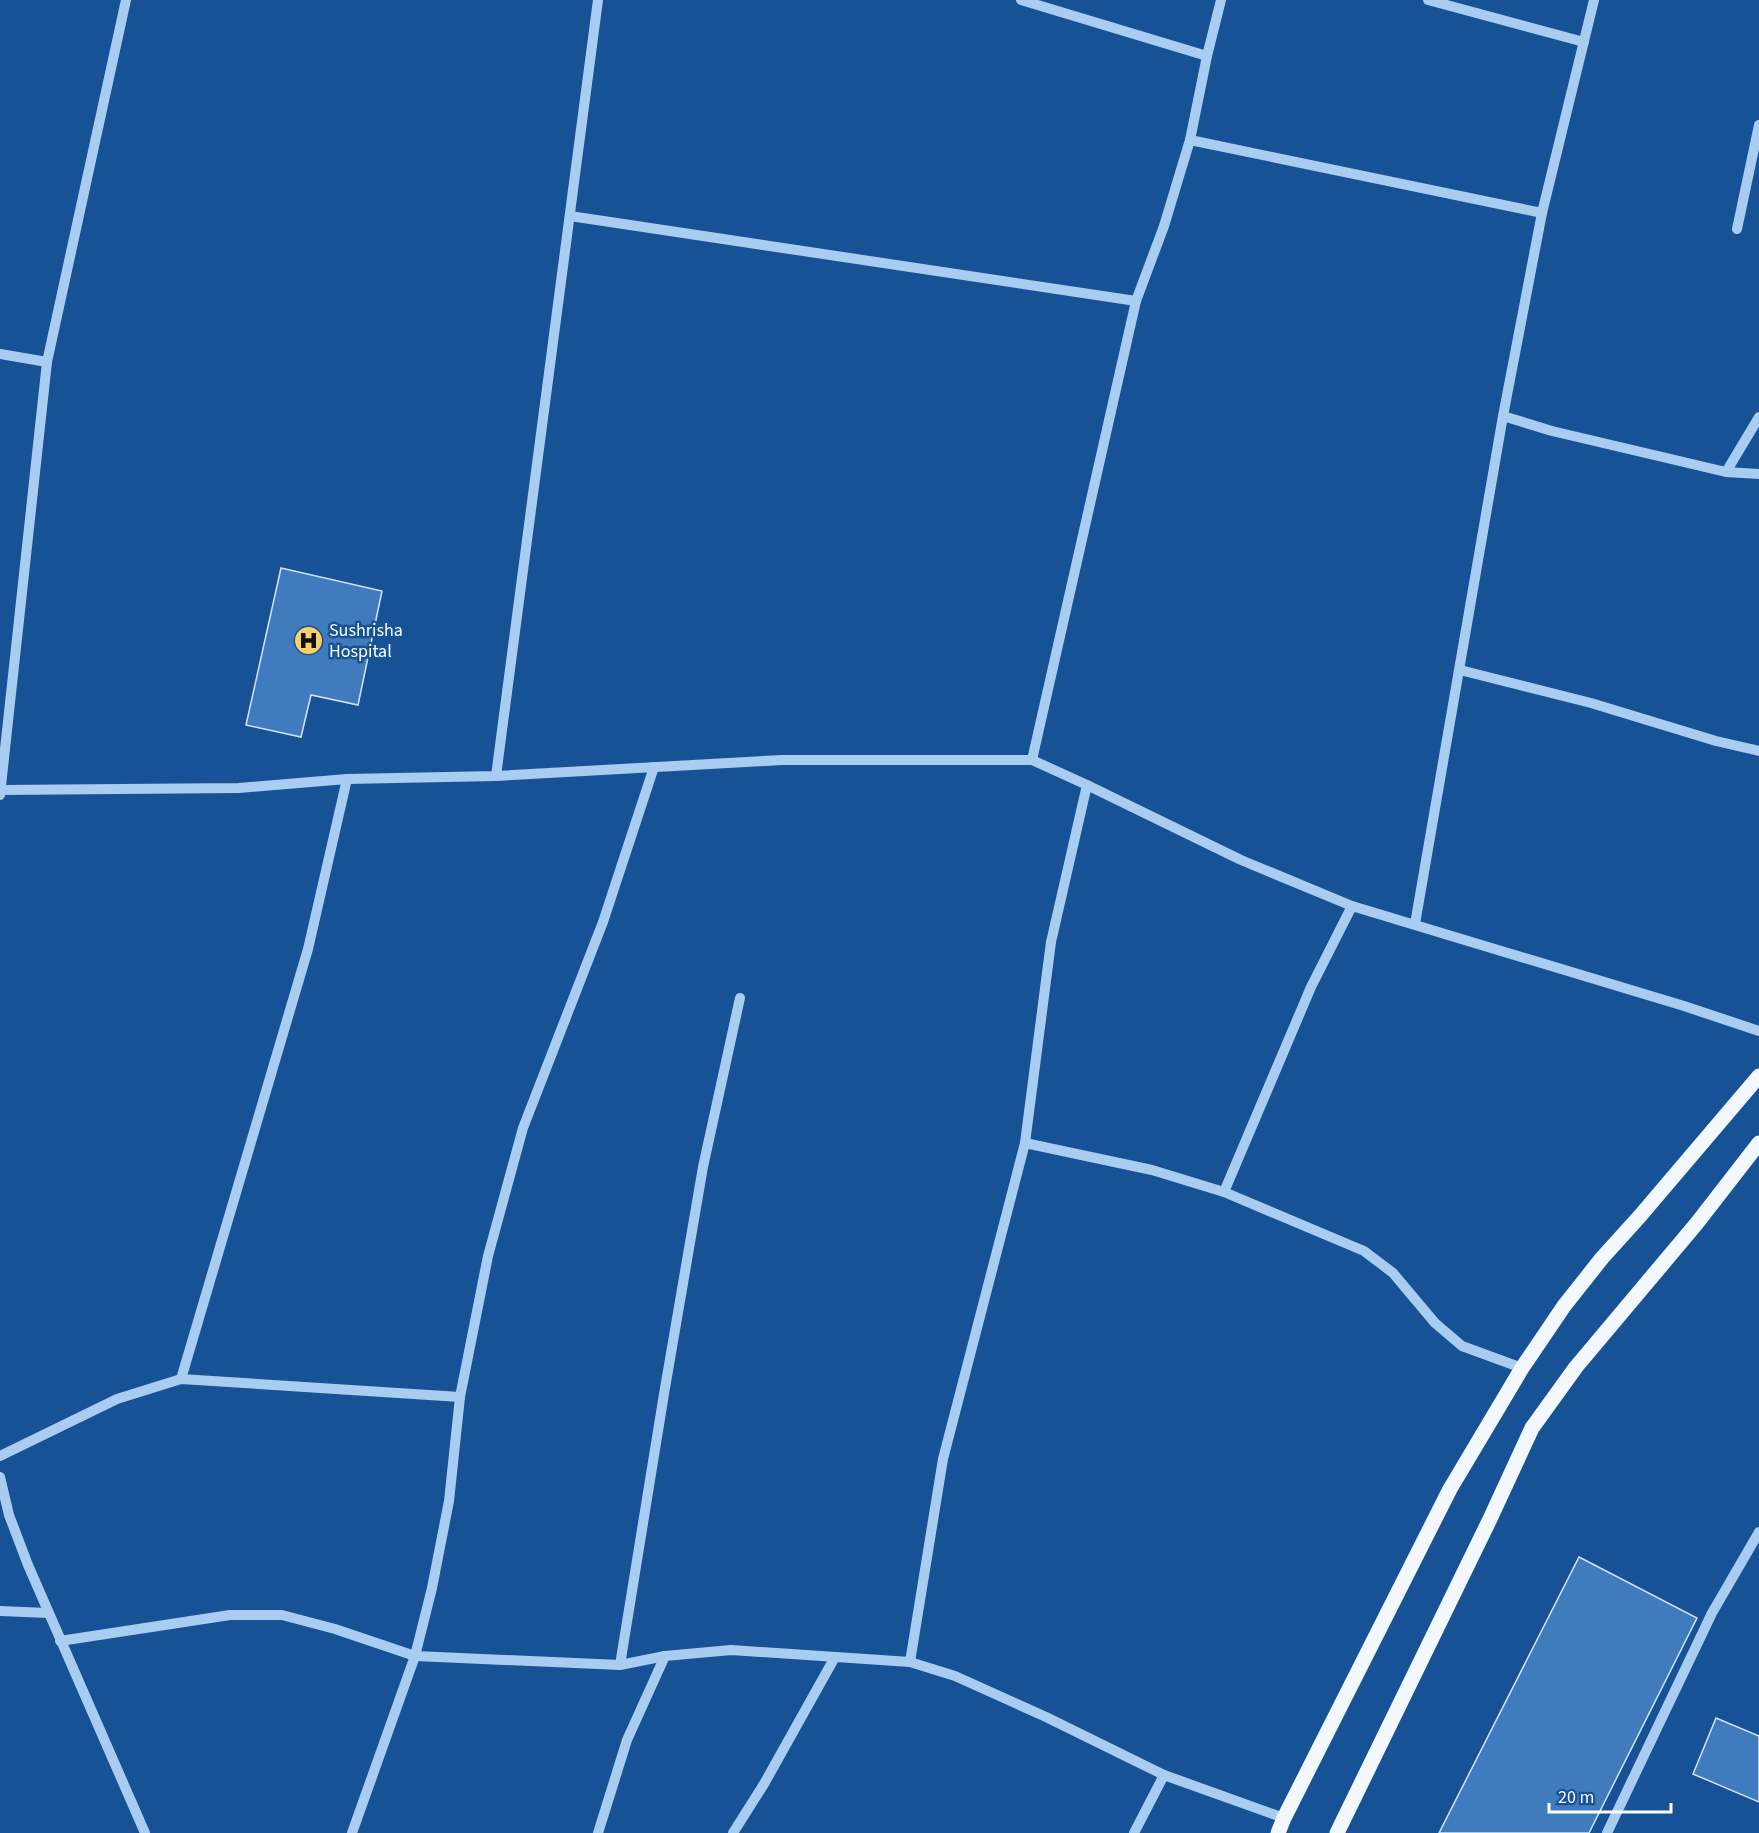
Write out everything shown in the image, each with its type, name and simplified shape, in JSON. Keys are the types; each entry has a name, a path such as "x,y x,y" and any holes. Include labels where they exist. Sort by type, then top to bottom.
{"main road":[{"path":"1278,1833 1450,1489 1522,1368 1564,1306 1602,1258 1759,1076"},
{"path":"1337,1833 1532,1428 1576,1367 1697,1223 1759,1143"}],"street":[{"path":"126,0 47,362 0,793 239,788 347,779 496,776 782,760 1032,760 1241,860 1352,906 1684,1006 1759,1031"},
{"path":"496,776 598,0"},
{"path":"1022,0 1207,56"},
{"path":"1032,760 1136,301 1164,226 1190,140 1221,0"},
{"path":"1428,0 1584,42"},
{"path":"1415,924 1503,416 1542,213 1594,0"},
{"path":"1737,229 1759,125"},
{"path":"1190,140 1542,213"},
{"path":"570,216 1136,301"},
{"path":"0,354 47,362"},
{"path":"1503,416 1726,472 1759,474"},
{"path":"1726,472 1759,417"},
{"path":"1460,670 1591,703 1716,741 1759,751"},
{"path":"352,1833 415,1656 432,1588 449,1501 460,1397 488,1256 523,1128 603,922 654,767"},
{"path":"181,1379 309,949 347,779"},
{"path":"910,1662 943,1459 1025,1143 1051,942 1087,785"},
{"path":"1224,1192 1311,987 1352,906"},
{"path":"620,1665 703,1167 740,998"},
{"path":"1025,1143 1152,1170 1224,1192 1364,1251 1393,1273 1436,1323 1462,1346 1522,1368"},
{"path":"0,1456 117,1398 181,1379 460,1397"},
{"path":"0,1477 9,1515 48,1613 145,1833"},
{"path":"1607,1833 1712,1613 1759,1532"},
{"path":"0,1611 48,1613"},
{"path":"60,1641 230,1615 282,1615 335,1629 415,1656 620,1665 665,1656 731,1650 910,1662 955,1676 1046,1717 1164,1775 1284,1818"},
{"path":"598,1833 627,1740 665,1656"},
{"path":"733,1833 764,1784 835,1657"},
{"path":"1134,1833 1164,1775"}],"building":[{"path":"281,568 382,591 358,705 311,695 301,737 246,725"},
{"path":"1579,1557 1697,1618 1589,1833 1439,1833"},
{"path":"1716,1718 1759,1736 1759,1802 1693,1774"}],"place":[{"name":"Sushrisha Hospital","path":"308,640"}]}
